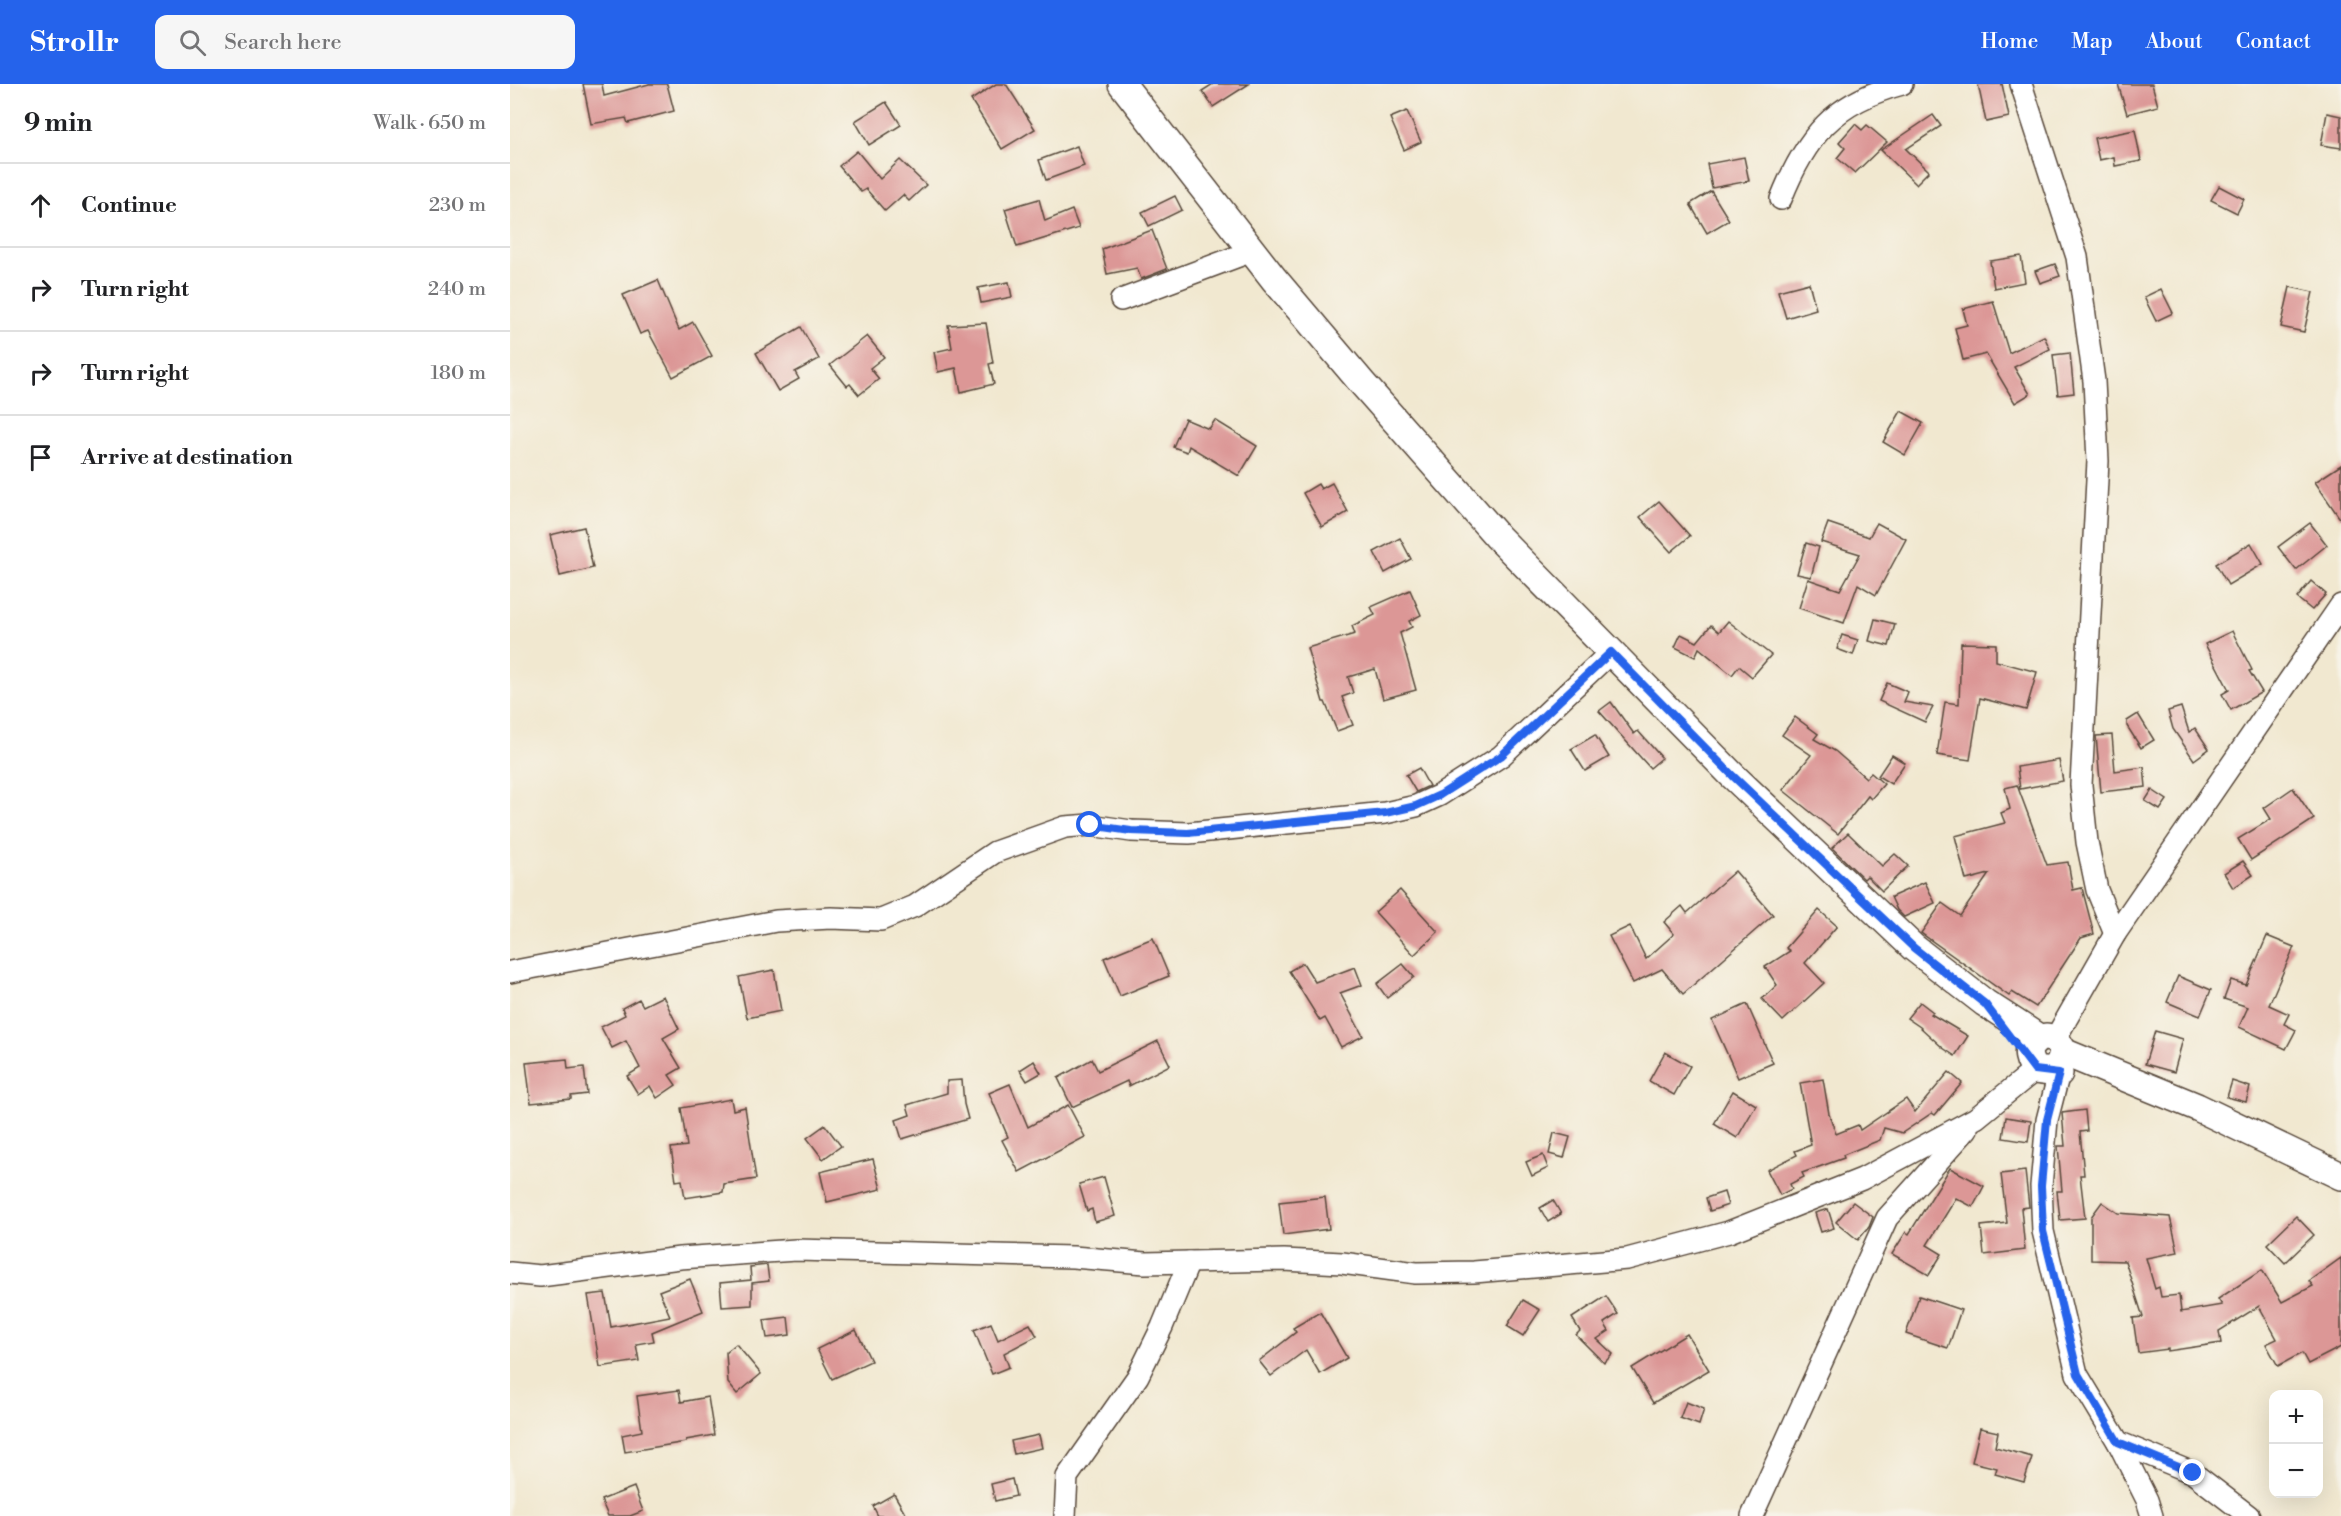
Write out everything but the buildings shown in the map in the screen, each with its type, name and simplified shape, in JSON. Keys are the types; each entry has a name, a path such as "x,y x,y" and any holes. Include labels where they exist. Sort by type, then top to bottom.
{"main road":[{"path":"1122,84 1252,251 1362,383 1483,520 1733,776 1914,948 2048,1057 2148,1088 2197,1107 2341,1176"}],"street":[{"path":"1780,199 1794,167 1822,125 1850,106 1885,89 1902,84"},
{"path":"2021,84 2077,257 2094,381 2098,461 2081,784 2087,843 2097,890 2115,934"},
{"path":"1121,300 1252,251"},
{"path":"1752,1516 1887,1218 1976,1119 2048,1057 2115,934 2341,605"},
{"path":"510,972 776,921 831,918 881,920 915,906 994,852 1065,826 1090,825 1131,831 1188,833 1385,813 1416,806 1440,795 1501,756 1611,652"},
{"path":"2048,1057 2047,1120 2041,1186 2043,1231 2078,1374 2118,1442 2147,1500 2152,1516"},
{"path":"510,1273 540,1276 680,1258 796,1250 1073,1257 1145,1263 1284,1260 1342,1263 1416,1273 1474,1272 1627,1259 1730,1232 1862,1179 1976,1119"},
{"path":"1065,1516 1067,1477 1138,1376 1162,1327 1189,1262"},
{"path":"2118,1442 2193,1473 2249,1516"}],"route":[{"path":"1090,825 1131,831 1188,833 1278,822 1385,813 1416,806 1440,795 1501,756 1611,652 1733,776 1914,948 1985,1004 2035,1070 2059,1073 2047,1120 2041,1186 2043,1231 2078,1374 2118,1442 2193,1473"}]}
